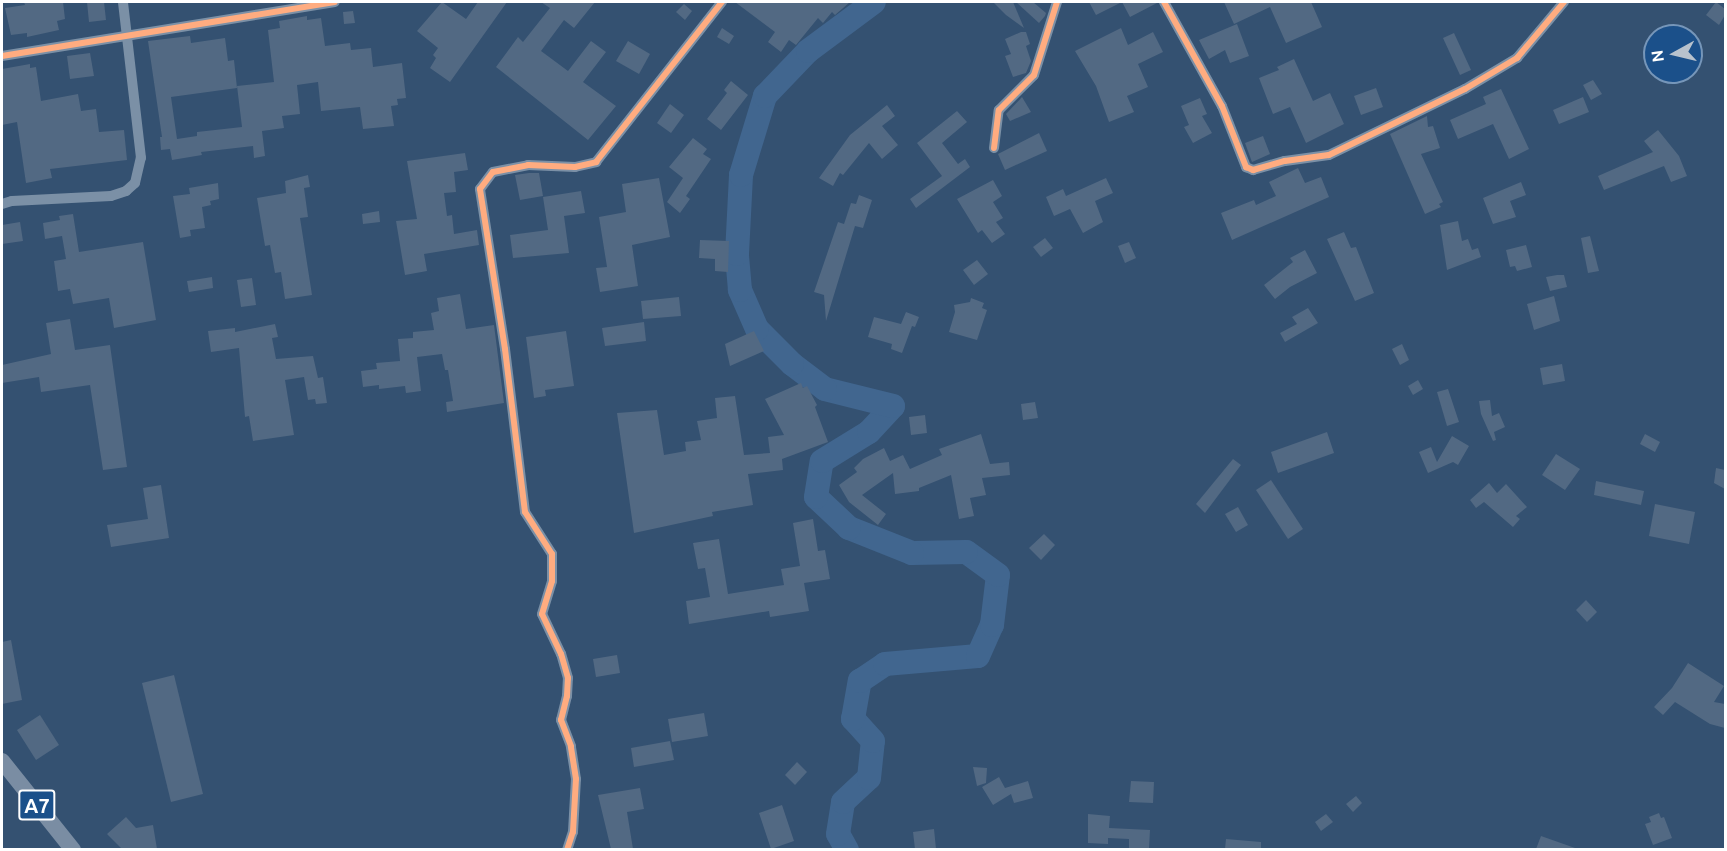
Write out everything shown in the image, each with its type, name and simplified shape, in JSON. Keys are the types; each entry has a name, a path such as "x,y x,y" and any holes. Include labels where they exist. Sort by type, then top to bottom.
{"main road":[{"name":"A7","path":"2,761 73,849"}],"street":[{"path":"2,204 12,201 111,196 126,191 135,183 141,158 129,35 123,2"},
{"path":"2,56 129,35 273,6 335,2"},
{"path":"567,849 573,832 576,779 571,746 561,720 567,696 568,678 561,654 542,614 552,580 552,554 525,512 505,349 480,189 493,172 528,165 574,166 596,162 722,2"},
{"path":"994,148 999,110 1034,75 1057,2"},
{"path":"1164,2 1222,106 1246,167 1253,170 1285,161 1329,155 1465,89 1517,58 1564,2"}],"building":[{"path":"24,2 63,2 65,19 57,21 59,30 27,37 27,33 11,35 5,8 25,5"},
{"path":"87,2 104,2 106,20 89,22"},
{"path":"442,2 466,19 478,2 507,2 450,82 430,68 436,58 433,55 438,48 417,31"},
{"path":"541,2 595,2 574,28 564,20 541,51 568,71 591,41 606,52 583,82 616,106 588,140 496,67 518,37 523,42 550,8"},
{"path":"735,2 850,2 835,15 832,12 823,23 818,18 796,45 789,40 781,52 768,42 775,32"},
{"path":"993,2 1013,2 1024,28 1006,15"},
{"path":"1016,2 1033,2 1046,13 1045,16 1039,23"},
{"path":"1089,2 1122,2 1096,15"},
{"path":"1122,2 1157,2 1157,3 1130,17"},
{"path":"1224,2 1311,2 1322,27 1286,43 1270,7 1234,24"},
{"path":"1716,2 1725,9 1725,15 1719,25 1706,15"},
{"path":"684,4 692,11 685,20 676,12"},
{"path":"353,11 355,23 344,24 343,12"},
{"path":"307,16 307,20 321,18 325,46 350,43 351,50 371,48 373,67 402,63 406,98 397,99 398,105 391,106 394,126 363,129 360,107 321,111 318,82 297,85 300,114 282,116 284,128 262,131 265,156 254,158 253,146 201,152 202,155 172,160 170,149 161,150 160,137 162,137 148,41 190,36 191,43 225,38 228,61 234,60 237,88 171,97 177,139 197,136 197,132 242,127 237,86 274,82 268,30 280,28 279,21"},
{"path":"1237,24 1249,56 1230,63 1225,50 1209,59 1199,40"},
{"path":"722,28 734,36 729,44 717,37"},
{"path":"1121,28 1128,45 1153,32 1163,52 1138,64 1148,87 1127,96 1134,112 1109,122 1096,86 1075,51"},
{"path":"1026,32 1030,44 1026,46 1031,61 1026,73 1013,77 1005,56 1011,54 1005,39"},
{"path":"1454,33 1471,70 1460,75 1443,38"},
{"path":"628,41 650,54 639,74 616,61"},
{"path":"90,53 94,76 70,79 67,56"},
{"path":"1294,59 1313,101 1330,93 1344,124 1306,143 1290,107 1273,114 1259,78 1279,70 1277,67"},
{"path":"30,64 30,68 36,67 41,101 78,94 81,111 96,109 99,132 124,130 127,160 50,169 52,178 26,183 17,122 2,125 2,69"},
{"path":"1593,80 1602,94 1591,100 1583,85"},
{"path":"731,81 748,95 721,130 707,119 727,93 724,90"},
{"path":"1376,88 1383,107 1361,115 1354,96"},
{"path":"1501,89 1529,149 1509,159 1493,124 1458,139 1450,120 1486,104 1483,97"},
{"path":"1022,97 1031,112 1010,121 1006,114"},
{"path":"1583,97 1589,112 1559,124 1553,110"},
{"path":"1200,98 1207,114 1202,116 1212,133 1193,143 1184,127 1189,125 1181,106"},
{"path":"670,104 684,115 671,133 657,123"},
{"path":"887,105 895,116 882,126 898,145 882,159 869,143 843,175 840,173 833,186 819,178 850,135"},
{"path":"957,111 967,122 942,143 958,164 965,159 970,167 916,208 910,199 942,176 917,143"},
{"path":"1427,116 1428,127 1433,126 1440,148 1421,154 1443,202 1439,204 1441,207 1425,214 1390,134"},
{"path":"1658,130 1679,156 1687,176 1671,182 1664,166 1604,190 1598,176 1653,152 1644,141"},
{"path":"1039,133 1047,151 1005,170 998,154"},
{"path":"1263,136 1270,154 1252,162 1245,143"},
{"path":"693,138 707,149 703,154 711,159 686,196 690,199 680,213 667,202 683,178 669,167"},
{"path":"465,153 468,170 454,172 456,192 444,193 447,216 452,215 454,234 477,230 479,245 424,254 427,271 405,275 396,221 417,219 407,161"},
{"path":"1298,168 1305,183 1321,177 1329,197 1232,240 1221,213 1254,200 1256,205 1276,196 1269,182"},
{"path":"539,173 543,196 520,200 515,175"},
{"path":"308,175 310,187 304,188 308,217 300,218 312,295 285,299 281,272 275,273 270,245 265,246 257,198 286,193 285,181"},
{"path":"659,178 670,237 632,245 638,286 600,292 596,268 607,267 599,217 626,212 622,184"},
{"path":"1106,178 1113,193 1095,201 1103,222 1083,233 1070,209 1054,216 1046,197 1063,189 1066,196"},
{"path":"993,180 1002,196 993,202 1003,218 996,222 1005,234 992,243 982,230 978,233 957,199"},
{"path":"1521,182 1526,195 1510,201 1516,217 1493,224 1483,198"},
{"path":"218,183 219,199 210,201 211,205 202,207 205,228 190,230 191,236 180,238 173,196 190,194 189,188"},
{"path":"581,191 585,213 564,216 569,253 513,258 510,235 548,230 543,197"},
{"path":"859,195 872,200 863,228 855,226 826,321 824,295 814,292 838,222 844,224 851,203 856,204"},
{"path":"379,211 380,222 363,224 362,214"},
{"path":"73,214 79,252 143,242 156,320 114,328 109,298 73,304 70,289 58,291 54,261 66,259 62,236 45,239 43,223 60,220 59,216"},
{"path":"1458,221 1462,241 1468,239 1472,250 1478,248 1481,257 1447,270 1440,225"},
{"path":"20,222 23,241 2,244 2,225"},
{"path":"1344,232 1351,248 1356,247 1374,293 1355,301 1327,239"},
{"path":"1590,236 1599,271 1588,273 1581,238"},
{"path":"1045,238 1053,248 1041,257 1033,247"},
{"path":"700,240 729,241 728,272 715,271 715,259 699,258"},
{"path":"1129,242 1136,258 1125,263 1118,246"},
{"path":"1526,245 1532,267 1517,271 1515,266 1510,267 1506,250"},
{"path":"1305,250 1317,273 1290,287 1275,299 1264,285 1293,262 1290,258"},
{"path":"977,260 988,274 974,285 963,270"},
{"path":"1564,275 1567,287 1550,291 1546,277"},
{"path":"212,277 213,288 189,292 187,281"},
{"path":"252,278 256,305 241,307 237,280"},
{"path":"460,294 466,329 494,325 504,403 447,412 446,402 453,401 448,370 445,370 442,354 417,357 421,391 406,393 405,386 379,389 379,385 363,387 361,371 377,369 376,363 400,361 398,339 413,338 413,332 434,330 431,313 439,311 437,298"},
{"path":"1554,296 1560,321 1534,330 1527,304"},
{"path":"679,297 681,316 643,319 641,301"},
{"path":"971,298 984,303 982,308 987,310 977,340 949,332 955,312 954,305 970,302"},
{"path":"1308,308 1318,323 1285,342 1280,333 1297,324 1292,317"},
{"path":"906,312 919,317 915,327 912,326 902,353 891,349 892,344 868,337 874,317 901,324"},
{"path":"70,319 75,350 110,345 127,467 103,470 90,385 41,392 39,377 2,383 2,365 51,354 46,323"},
{"path":"644,322 646,341 605,346 602,328"},
{"path":"275,324 278,337 272,338 276,359 313,356 318,378 323,377 327,403 316,404 315,399 308,400 304,377 285,380 294,435 253,441 249,416 245,417 239,348 211,352 208,331 235,328 235,332"},
{"path":"566,331 574,386 545,390 546,396 534,398 526,337"},
{"path":"754,331 764,351 730,366 725,344"},
{"path":"1402,344 1409,360 1400,365 1392,349"},
{"path":"1562,364 1565,381 1543,385 1540,368"},
{"path":"1418,380 1423,389 1413,395 1408,386"},
{"path":"801,383 803,388 807,386 817,405 815,407 828,442 782,459 783,470 748,474 753,505 712,512 713,516 634,533 617,413 657,410 664,455 686,451 685,442 701,440 697,421 717,418 715,398 735,396 744,455 770,453 768,437 784,435 765,399"},
{"path":"1448,389 1459,422 1447,426 1437,392"},
{"path":"1490,400 1492,416 1499,413 1505,427 1494,432 1496,440 1493,441 1481,414 1479,401"},
{"path":"1035,402 1038,418 1023,420 1021,404"},
{"path":"925,415 927,433 911,435 909,417"},
{"path":"1327,432 1334,453 1278,473 1271,452"},
{"path":"981,434 990,464 1009,462 1010,475 982,478 986,495 970,498 974,516 959,519 951,475 919,488 919,491 895,494 893,473 862,495 886,514 878,525 849,502 839,485 857,472 854,468 863,459 884,448 890,461 903,455 910,469 942,455 939,449"},
{"path":"1645,434 1660,442 1655,452 1640,444"},
{"path":"1452,436 1469,446 1458,465 1453,462 1428,473 1419,452 1431,447 1437,462"},
{"path":"1556,454 1580,469 1565,490 1542,475"},
{"path":"1233,459 1241,465 1205,513 1196,504"},
{"path":"1716,468 1725,470 1725,489 1714,483"},
{"path":"1271,480 1303,529 1288,539 1256,490"},
{"path":"1596,481 1644,491 1641,505 1594,495"},
{"path":"1489,483 1497,493 1506,484 1527,507 1516,516 1520,519 1513,527 1484,502 1476,508 1470,500"},
{"path":"161,485 169,538 111,547 107,525 148,519 143,488"},
{"path":"1655,504 1695,512 1689,544 1649,536"},
{"path":"1238,507 1248,525 1236,532 1225,514"},
{"path":"813,519 818,551 825,550 830,579 804,583 809,611 770,617 769,611 689,624 686,601 710,597 705,568 698,569 693,543 719,539 728,594 784,585 781,569 800,566 793,523"},
{"path":"1044,534 1055,545 1041,560 1029,548"},
{"path":"1586,600 1597,612 1587,622 1576,610"},
{"path":"11,640 22,700 2,704 2,642"},
{"path":"617,655 620,673 596,677 593,659"},
{"path":"1688,663 1724,686 1714,702 1725,704 1725,728 1710,724 1675,702 1663,715 1654,707 1672,688"},
{"path":"174,675 203,794 171,802 142,683"},
{"path":"704,713 708,736 672,742 668,719"},
{"path":"40,715 59,745 36,760 17,730"},
{"path":"670,741 674,760 634,767 631,748"},
{"path":"797,762 807,772 795,785 785,775"},
{"path":"973,767 987,768 986,783 977,786"},
{"path":"999,777 1005,788 1028,781 1033,798 1014,803 1011,794 993,805 982,787"},
{"path":"1131,781 1154,782 1153,803 1129,802"},
{"path":"640,788 644,809 627,812 633,849 611,849 598,795"},
{"path":"1356,796 1362,803 1353,812 1346,804"},
{"path":"782,805 794,841 771,849 759,813"},
{"path":"1659,813 1661,818 1664,817 1672,838 1653,845 1645,824 1651,822 1649,817"},
{"path":"1088,814 1110,816 1109,828 1150,830 1149,849 1129,849 1129,839 1108,838 1108,844 1088,843"},
{"path":"1326,814 1333,822 1321,831 1315,822"},
{"path":"126,817 136,828 153,825 157,849 122,849 107,834"},
{"path":"934,829 936,849 915,849 913,832"},
{"path":"1541,836 1575,848 1575,849 1536,849"},
{"path":"1226,839 1261,842 1261,849 1225,849"}],"waterway":[{"path":"847,850 838,834 843,802 869,778 873,741 853,719 860,681 885,664 978,656 992,625 998,575 966,552 912,553 849,528 816,497 822,461 869,432 893,406 825,389 792,364 757,329 740,290 737,254 741,175 765,96 808,51 874,2"}],"cycle path":[{"path":"2,56 335,2"},
{"path":"567,850 573,832 576,779 571,746 561,720 567,696 568,678 561,654 542,614 552,581 552,554 525,512 505,349 480,189 493,172 528,165 575,167 596,162 722,2"},
{"path":"994,148 999,110 1034,75 1057,2"},
{"path":"1164,2 1222,106 1246,167 1253,170 1285,161 1329,155 1465,89 1517,58 1564,2"}]}
